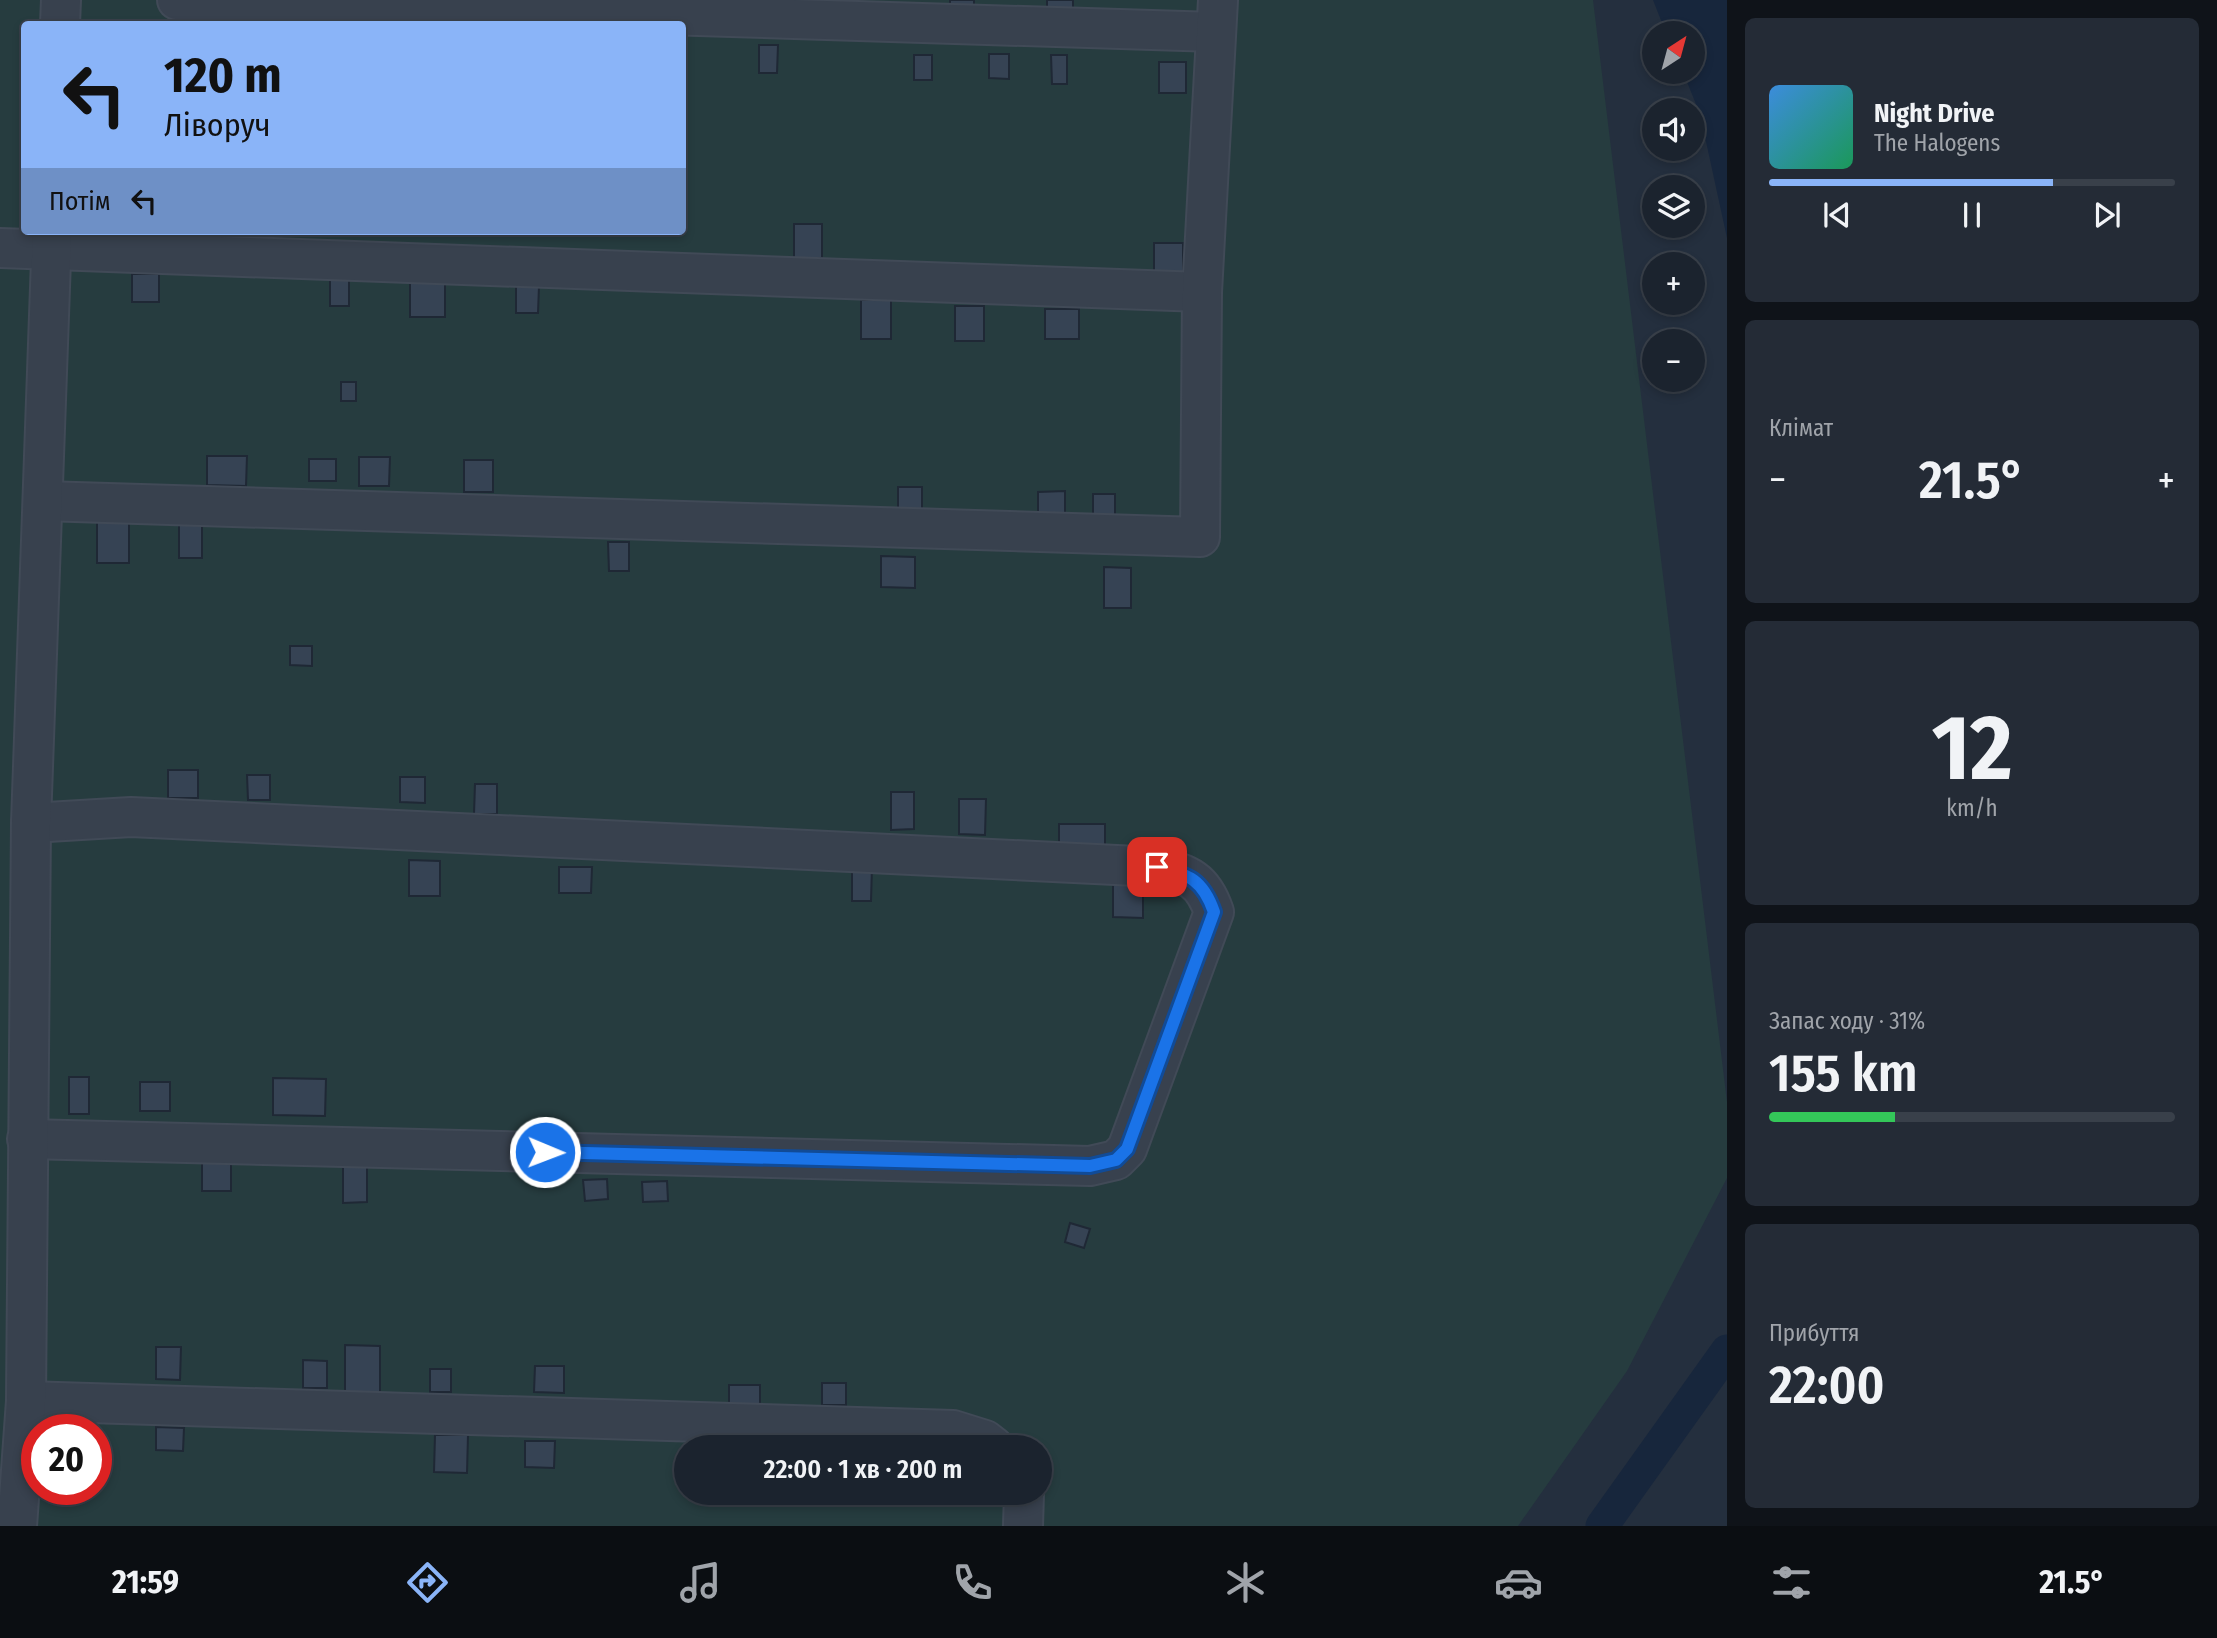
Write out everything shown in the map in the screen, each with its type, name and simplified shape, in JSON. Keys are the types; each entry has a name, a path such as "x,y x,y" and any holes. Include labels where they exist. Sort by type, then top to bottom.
{"street":[{"path":"60,21 61,0"},
{"path":"43,501 1200,537 1202,292 1217,16 177,0"},
{"path":"0,248 52,240 1202,292"},
{"path":"17,1526 26,1401 30,823 52,240"},
{"path":"26,1139 1090,1166 1116,1160 1127,1149 1214,912 1207,893 1186,873 1157,867 131,817 30,823"},
{"path":"26,1401 953,1430 969,1435"},
{"path":"1023,1526 1024,1505"}],"green space":[{"path":"0,0 1593,0 1727,1102 1727,1178 1627,1371 1518,1526 0,1526"}],"water":[{"path":"1653,0 1727,0 1727,238 1705,137 1705,98 1694,98 1688,84 1705,84 1705,21 1661,21"}],"building":[{"path":"950,0 974,0 974,5 950,5"},
{"path":"1047,0 1073,0 1073,16 1047,16"},
{"path":"759,45 778,45 777,73 759,73"},
{"path":"989,54 1009,54 1009,79 989,78"},
{"path":"914,55 932,55 932,80 914,80"},
{"path":"1051,55 1067,55 1067,84 1052,84"},
{"path":"1159,62 1186,62 1186,93 1159,93"},
{"path":"794,224 822,224 822,258 794,258"},
{"path":"1154,243 1183,243 1183,274 1154,274"},
{"path":"132,274 159,274 159,302 132,302"},
{"path":"330,279 349,279 349,306 330,306"},
{"path":"410,283 445,283 445,317 410,317"},
{"path":"516,286 539,286 538,313 516,313"},
{"path":"861,300 891,300 891,339 861,339"},
{"path":"955,306 984,306 984,341 955,341"},
{"path":"1045,309 1079,309 1079,339 1045,339"},
{"path":"341,382 356,382 356,401 341,401"},
{"path":"207,456 247,456 246,486 207,485"},
{"path":"359,457 390,457 389,486 359,486"},
{"path":"309,459 336,459 336,481 309,481"},
{"path":"464,460 493,460 493,492 464,492"},
{"path":"898,487 922,487 922,513 898,512"},
{"path":"1065,491 1065,522 1038,522 1038,492"},
{"path":"1093,494 1115,494 1115,520 1093,520"},
{"path":"97,519 129,519 129,563 97,563"},
{"path":"179,524 202,524 202,558 179,558"},
{"path":"608,542 629,542 629,571 609,571"},
{"path":"881,556 915,557 915,588 881,587"},
{"path":"1104,567 1131,568 1131,608 1104,608"},
{"path":"290,646 312,646 312,666 290,665"},
{"path":"168,770 198,770 198,798 168,798"},
{"path":"247,775 270,775 270,800 248,800"},
{"path":"400,777 425,777 425,803 400,802"},
{"path":"475,784 497,784 497,814 474,814"},
{"path":"891,792 914,792 914,829 891,830"},
{"path":"959,799 986,799 985,835 959,834"},
{"path":"1059,824 1105,824 1105,849 1059,849"},
{"path":"409,860 440,861 440,896 409,896"},
{"path":"852,866 872,866 871,901 852,901"},
{"path":"559,867 592,867 591,893 559,893"},
{"path":"1113,885 1143,885 1143,918 1113,917"},
{"path":"69,1077 89,1077 89,1114 69,1114"},
{"path":"273,1078 326,1079 325,1116 273,1115"},
{"path":"140,1082 170,1082 170,1111 140,1111"},
{"path":"202,1160 231,1160 231,1191 202,1191"},
{"path":"343,1166 367,1166 367,1202 343,1203"},
{"path":"607,1179 608,1199 585,1201 583,1180"},
{"path":"667,1181 668,1201 643,1202 642,1182"},
{"path":"1070,1223 1090,1229 1084,1248 1065,1242"},
{"path":"345,1345 380,1346 380,1394 345,1393"},
{"path":"156,1347 181,1347 180,1380 156,1379"},
{"path":"303,1360 327,1361 327,1388 303,1388"},
{"path":"535,1366 564,1366 564,1393 534,1392"},
{"path":"430,1369 451,1369 451,1392 430,1392"},
{"path":"822,1383 846,1383 846,1405 822,1405"},
{"path":"729,1385 760,1385 760,1412 729,1411"},
{"path":"156,1427 184,1428 183,1451 156,1450"},
{"path":"435,1435 468,1435 467,1473 434,1472"},
{"path":"525,1441 555,1441 554,1468 525,1467"}],"waterway":[{"path":"1602,1526 1727,1351"}],"route":[{"path":"545,1152 1090,1166 1116,1160 1127,1149 1214,912 1207,893 1186,873 1157,867"}]}
